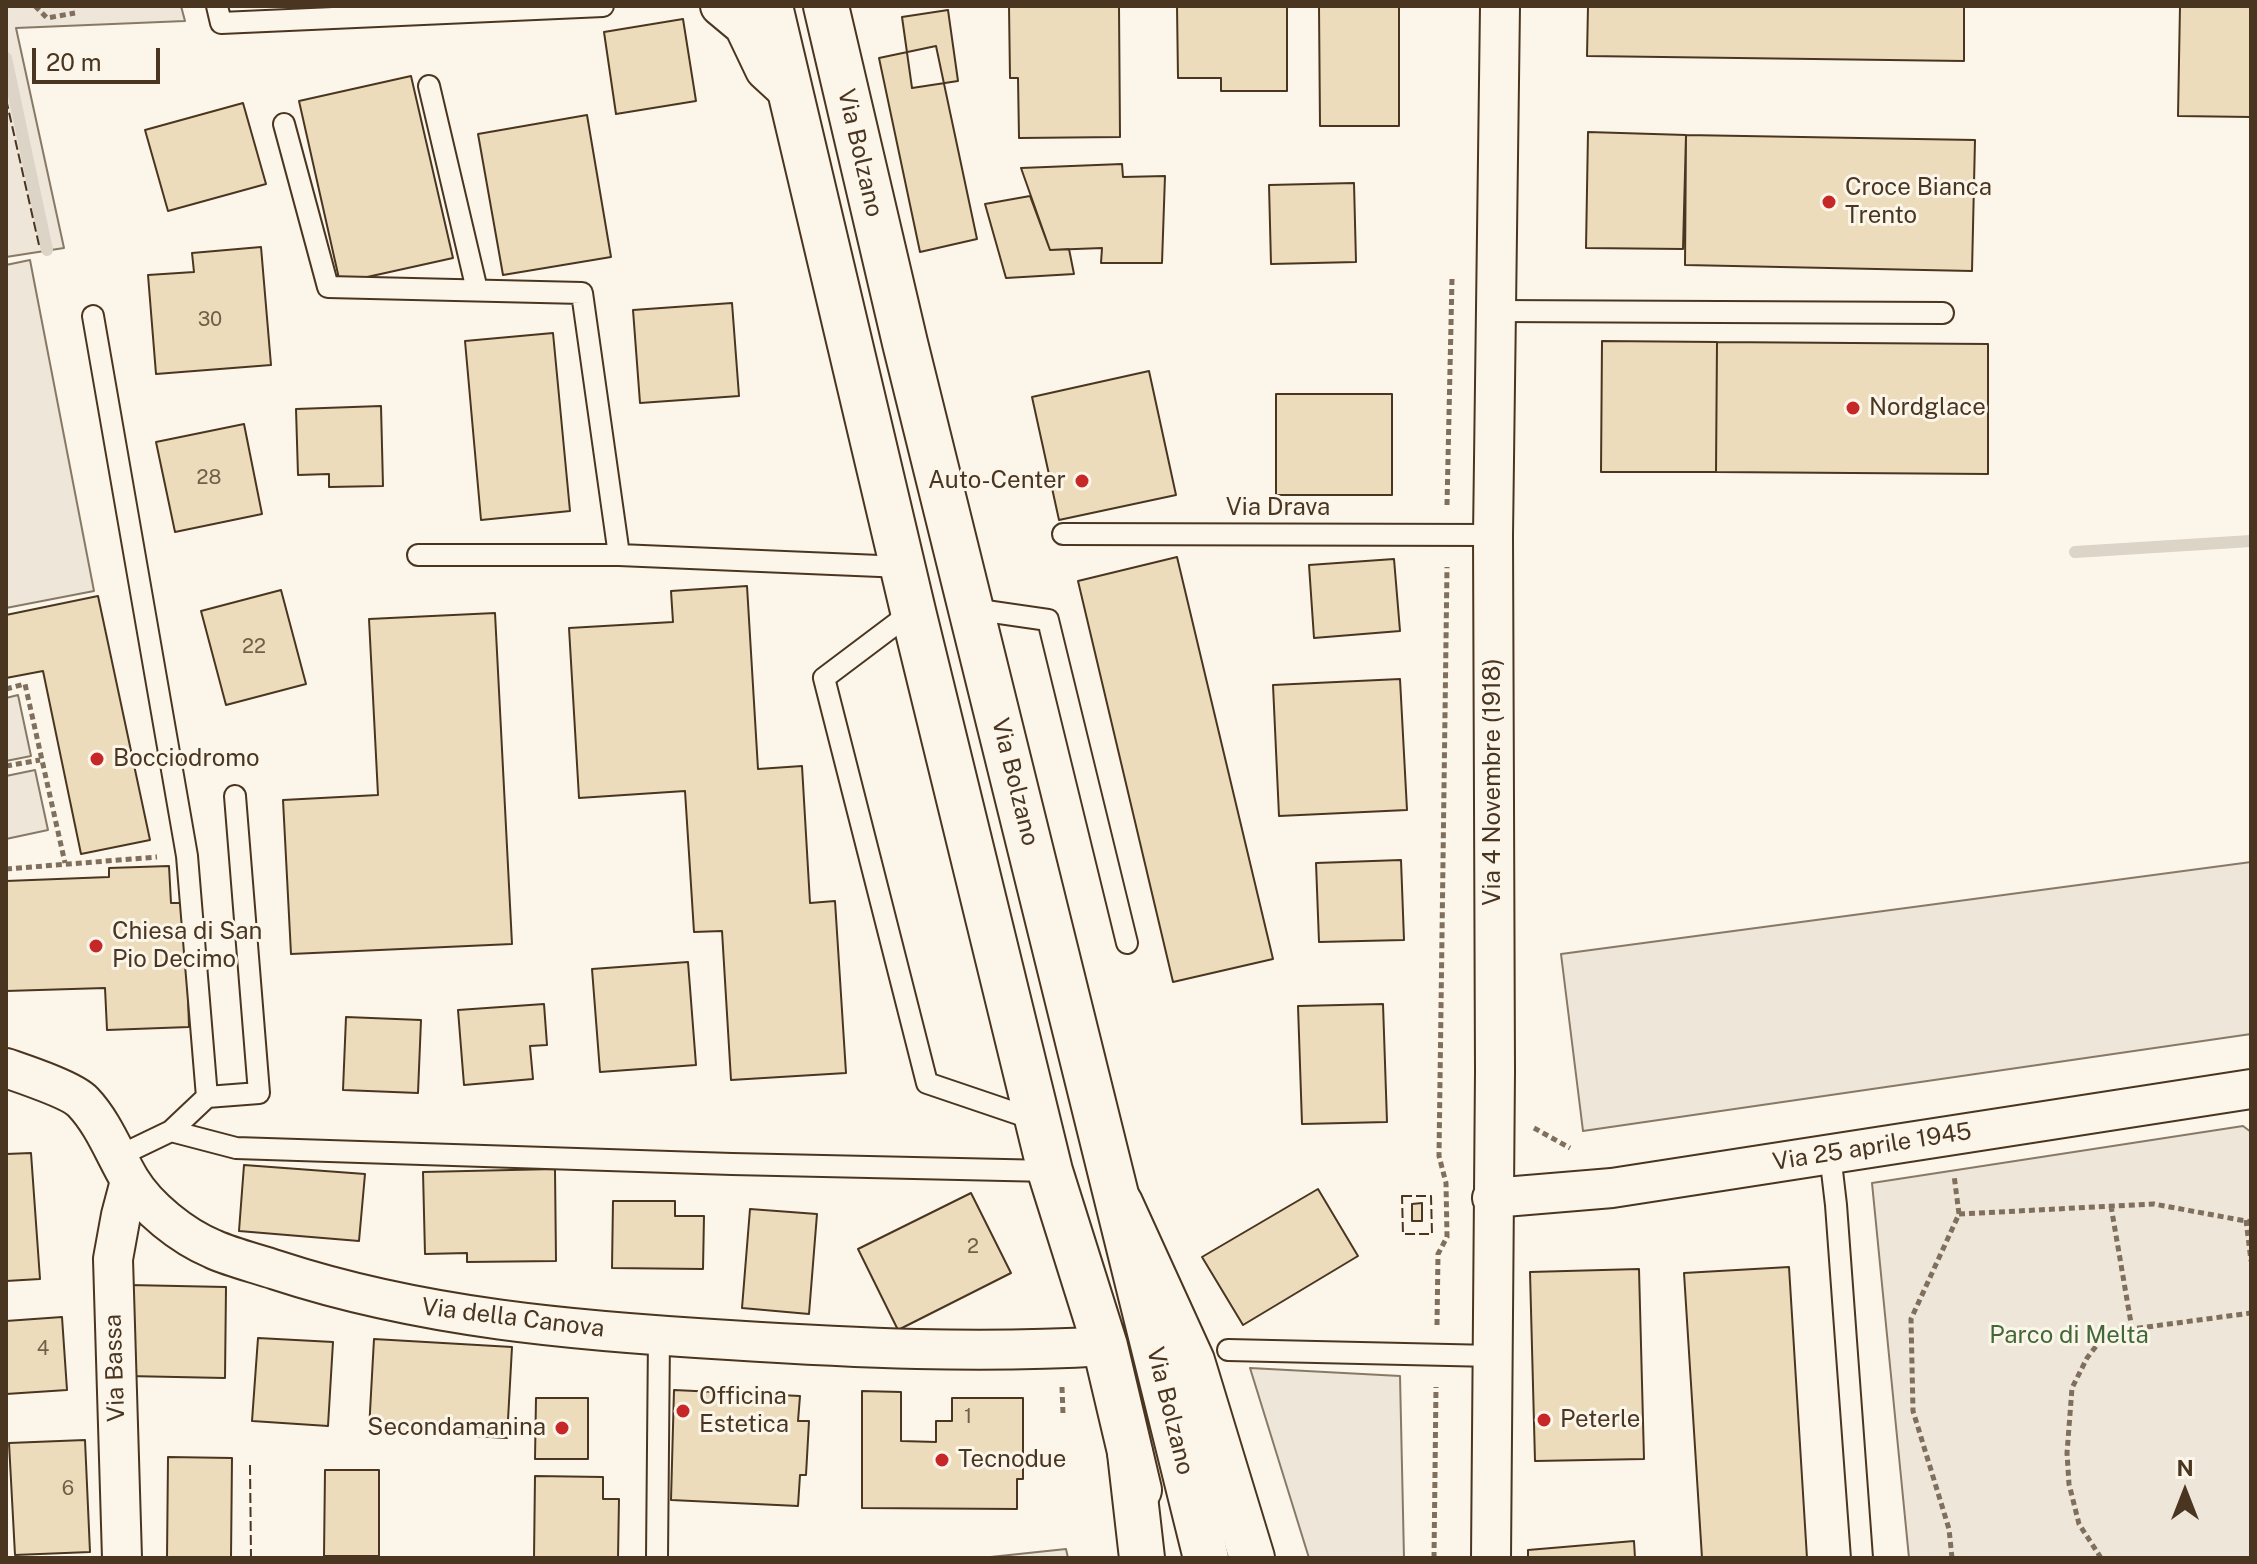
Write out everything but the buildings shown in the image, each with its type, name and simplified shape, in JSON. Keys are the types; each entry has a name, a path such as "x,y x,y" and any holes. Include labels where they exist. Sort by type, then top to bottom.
{"main road":[{"name":"Via Bolzano","path":"770,6 1050,1171 1105,1346 1155,1558"},
{"name":"Via Bolzano","path":"826,6 1206,1558"},
{"path":"1120,1203 1192,1361 1252,1558"},
{"path":"1130,1453 1142,1558"}],"street":[{"path":"720,6 744,26 765,70 790,93"},
{"name":"Via 4 Novembre (1918)","path":"1491,1558 1495,1071 1493,535 1500,6"},
{"name":"Via della Canova","path":"6,1068 29,1075 82,1100 150,1205 182,1231 211,1249 316,1283 451,1312 659,1336 836,1347 1059,1349 1105,1346"},
{"name":"Via 25 aprile 1945","path":"1492,1198 1612,1188 2251,1089"},
{"name":"Via Bassa","path":"122,1558 113,1259 124,1168"}],"lane":[{"path":"217,6 221,23 603,6"},
{"path":"429,86 477,290"},
{"path":"284,124 328,287 582,293 619,555"},
{"path":"1496,311 1943,313"},
{"path":"93,316 187,856 207,1097"},
{"name":"Via Drava","path":"1063,534 1493,535"},
{"path":"418,555 619,555 903,567"},
{"path":"972,609 1048,620 1127,943"},
{"path":"913,611 824,678 927,1083 1039,1121"},
{"path":"124,1168 171,1131 207,1097 259,1093 235,796"},
{"path":"171,1131 236,1148 1050,1171"},
{"path":"1830,1154 1862,1558"},
{"path":"657,1558 659,1336"},
{"path":"1228,1350 1493,1356"}],"path":[{"path":"35,6 47,18 75,13"},
{"path":"1434,1558 1438,1254 1447,1237 1446,1183 1439,1156 1452,270"},
{"path":"6,689 25,684 65,863"},
{"path":"6,766 41,760"},
{"path":"6,869 187,856"},
{"path":"1528,1119 1535,1129 1567,1148 1580,1148"},
{"path":"1949,1136 1959,1214 1911,1319 1913,1411 1945,1517 1952,1558"},
{"path":"1959,1214 2154,1204 2248,1221 2251,1261"},
{"path":"2111,1206 2132,1329"},
{"path":"2101,1558 2079,1524 2069,1484 2067,1453 2072,1388 2087,1358 2107,1332 2251,1313"}],"green space":[{"path":"6,6 181,6 185,21 16,28 64,248 6,257"},
{"path":"30,260 94,591 6,608 6,265"},
{"path":"18,695 31,756 6,761 6,698"},
{"path":"35,770 48,830 6,839 6,776"},
{"path":"2251,862 2251,1034 1583,1131 1561,954"},
{"name":"Parco di Melta","path":"2243,1126 2251,1132 2251,1558 1909,1558 1872,1183"},
{"path":"1250,1368 1400,1376 1404,1558 1309,1558"}],"shaded area":[{"path":"1066,1549 1068,1558 981,1558"}],"waterway":[{"path":"6,58 47,250"},
{"path":"2075,552 2251,541"}],"fence":[{"path":"6,99 39,245"},
{"path":"1402,1196 1431,1196 1432,1234 1403,1234 1402,1196"},
{"path":"250,1465 251,1558"}],"place":[{"name":"Croce Bianca Trento","path":"1829,202"},
{"name":"Nordglace","path":"1853,408"},
{"name":"Auto-Center","path":"1082,481"},
{"name":"Bocciodromo","path":"97,759"},
{"name":"Chiesa di San Pio Decimo","path":"96,946"},
{"name":"Officina Estetica","path":"683,1411"},
{"name":"Peterle","path":"1544,1420"},
{"name":"Secondamanina","path":"562,1428"},
{"name":"Tecnodue","path":"942,1460"}]}
